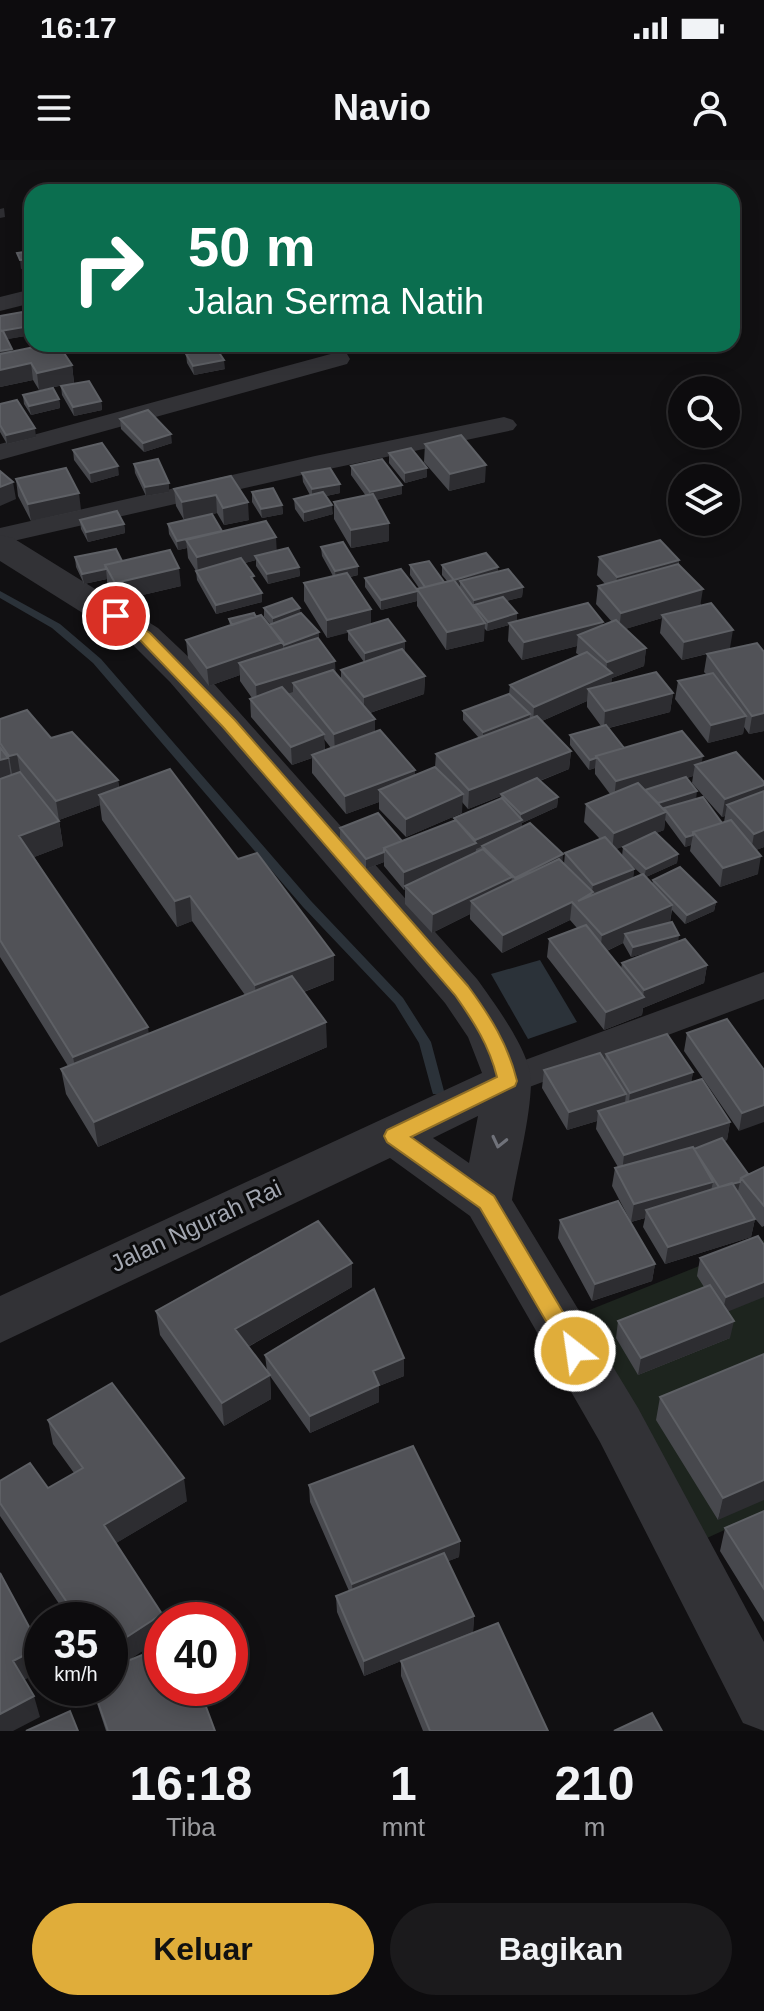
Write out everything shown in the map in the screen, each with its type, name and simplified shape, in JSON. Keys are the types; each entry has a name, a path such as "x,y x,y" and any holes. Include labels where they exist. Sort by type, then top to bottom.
{"street":[{"path":"0,304 24,298"},
{"path":"0,452 338,359"},
{"path":"0,536 399,444 504,425"},
{"path":"0,546 145,636 184,674 461,991 494,1040 508,1081 487,1202"},
{"path":"508,1081 764,985"},
{"name":"Jalan Ngurah Rai","path":"0,1321 269,1191 508,1081"},
{"path":"394,1136 487,1202 619,1425 764,1702"}],"shaded area":[{"path":"540,960 577,1022 528,1039 491,974"},
{"path":"764,1240 764,1512 707,1538 572,1317"}],"building":[{"path":"24,252 24,260 20,260 17,253"},
{"path":"22,312 24,327 1,331 0,316"},
{"path":"0,331 3,331 12,349 0,351"},
{"path":"24,349 24,352 63,352 72,365 37,373 31,363 0,370 0,354"},
{"path":"219,352 224,360 193,366 186,354"},
{"path":"89,381 101,401 73,407 61,386"},
{"path":"53,388 59,399 29,406 23,395"},
{"path":"17,400 35,428 6,435 0,425 0,404"},
{"path":"148,410 171,434 143,443 120,419"},
{"path":"461,435 486,465 450,474 425,444"},
{"path":"102,443 118,466 90,473 73,450"},
{"path":"411,448 427,468 405,473 389,453"},
{"path":"158,459 169,483 145,487 134,464"},
{"path":"382,459 402,485 370,492 351,466"},
{"path":"66,468 79,493 28,504 16,479"},
{"path":"330,468 340,484 312,489 302,473"},
{"path":"0,471 13,482 0,487"},
{"path":"231,476 248,502 223,508 216,495 182,502 174,489"},
{"path":"273,488 282,505 261,509 252,492"},
{"path":"323,492 332,505 304,512 294,499"},
{"path":"373,494 389,523 351,530 334,502"},
{"path":"117,511 124,524 86,532 80,520"},
{"path":"212,514 222,531 177,541 168,524"},
{"path":"266,521 276,537 197,557 186,540"},
{"path":"660,540 679,560 617,577 599,557"},
{"path":"343,542 358,566 335,571 321,547"},
{"path":"288,548 299,567 267,574 255,556"},
{"path":"116,549 122,561 105,565 106,569 82,574 75,557"},
{"path":"170,550 179,568 115,583 105,565"},
{"path":"486,553 498,567 454,580 442,565"},
{"path":"241,558 262,593 216,605 196,571"},
{"path":"429,561 444,582 425,587 410,565"},
{"path":"678,564 703,589 621,613 598,586"},
{"path":"401,569 418,591 381,600 365,578"},
{"path":"508,569 523,587 474,600 460,581"},
{"path":"347,573 371,609 327,620 304,583"},
{"path":"454,580 485,623 447,632 417,589"},
{"path":"503,597 517,613 488,622 474,605"},
{"path":"292,598 300,608 273,618 264,608"},
{"path":"588,603 603,622 524,642 509,623"},
{"path":"711,603 733,630 684,642 662,615"},
{"path":"254,613 256,617 232,625 229,619"},
{"path":"301,613 319,632 284,645 269,625"},
{"path":"261,615 283,642 207,668 186,640"},
{"path":"388,619 405,641 365,653 348,631"},
{"path":"616,620 646,648 607,662 578,635"},
{"path":"318,638 335,661 256,685 239,663"},
{"path":"757,643 764,652 764,713 752,716 707,654"},
{"path":"402,649 425,676 364,697 341,670"},
{"path":"587,652 612,673 534,707 510,685"},
{"path":"333,670 375,719 334,734 293,683"},
{"path":"656,672 673,693 605,711 588,689"},
{"path":"713,673 746,716 711,725 678,681"},
{"path":"282,687 324,734 291,747 250,699"},
{"path":"509,694 530,714 483,732 463,711"},
{"path":"27,710 51,738 72,732 118,780 56,801 17,754 9,756 0,743 0,719"},
{"path":"537,716 571,751 469,790 436,754"},
{"path":"606,725 624,748 590,760 570,735"},
{"path":"380,730 415,770 345,796 312,755"},
{"path":"682,731 703,756 616,781 596,756"},
{"path":"0,747 8,758 0,760"},
{"path":"736,752 764,785 725,799 695,765"},
{"path":"435,767 463,794 406,819 379,790"},
{"path":"170,769 238,859 257,853 334,955 255,985 190,896 175,901 99,795"},
{"path":"20,772 59,821 19,836 148,1027 73,1057 0,940 0,779"},
{"path":"686,777 697,791 658,803 645,790"},
{"path":"537,778 558,797 521,814 501,794"},
{"path":"638,783 666,812 614,833 586,804"},
{"path":"764,791 764,830 754,834 727,805"},
{"path":"703,797 722,823 686,837 664,808"},
{"path":"502,798 522,820 475,840 454,818"},
{"path":"378,813 402,841 366,859 340,828"},
{"path":"456,820 476,843 404,872 384,848"},
{"path":"731,820 761,856 723,868 693,832"},
{"path":"530,823 563,854 515,878 482,846"},
{"path":"655,832 678,854 646,869 623,847"},
{"path":"605,837 634,869 593,885 565,853"},
{"path":"483,849 512,877 433,914 405,886"},
{"path":"559,859 593,892 578,901 643,874 672,905 602,935 572,902 503,935 471,901"},
{"path":"680,867 716,902 687,915 653,880"},
{"path":"672,922 679,935 633,947 625,934"},
{"path":"586,925 644,997 606,1012 549,939"},
{"path":"685,939 707,965 644,990 622,963"},
{"path":"292,976 326,1022 94,1122 61,1069"},
{"path":"727,1019 764,1070 764,1105 742,1113 687,1033"},
{"path":"667,1034 693,1072 630,1093 606,1054"},
{"path":"600,1053 626,1094 569,1112 544,1070"},
{"path":"702,1079 730,1122 624,1155 598,1111"},
{"path":"722,1138 748,1174 740,1182 719,1187 694,1149"},
{"path":"693,1147 713,1182 634,1204 615,1168"},
{"path":"764,1167 764,1206 741,1178"},
{"path":"732,1183 755,1219 668,1247 646,1210"},
{"path":"618,1201 655,1264 595,1284 560,1220"},
{"path":"318,1221 352,1263 235,1329 270,1375 222,1403 156,1311"},
{"path":"758,1236 764,1245 764,1282 726,1297 700,1258"},
{"path":"710,1285 734,1321 641,1358 618,1321"},
{"path":"374,1289 404,1358 373,1371 379,1385 310,1416 265,1355"},
{"path":"764,1354 764,1480 723,1498 660,1397"},
{"path":"112,1383 184,1478 104,1525 154,1602 144,1602 144,1626 128,1636 128,1602 67,1602 0,1503 0,1481 30,1463 48,1488 83,1468 48,1420"},
{"path":"413,1446 460,1541 352,1584 309,1485"},
{"path":"764,1511 764,1589 725,1528"},
{"path":"444,1553 474,1616 364,1661 336,1596"},
{"path":"0,1573 24,1617 24,1655 13,1661 24,1679 24,1701 0,1714"},
{"path":"498,1623 548,1731 430,1731 401,1661"},
{"path":"144,1654 144,1706 206,1706 215,1731 108,1731 99,1706 128,1706 128,1661"},
{"path":"70,1711 78,1731 26,1731"},
{"path":"652,1713 662,1731 614,1731"}],"waterway":[{"path":"0,594 56,626 97,661 307,904 399,1001 425,1042 438,1091"}],"route":[{"path":"116,616 145,636 229,723 461,991 487,1026 501,1054 508,1081 394,1136 487,1202 575,1351"}]}
